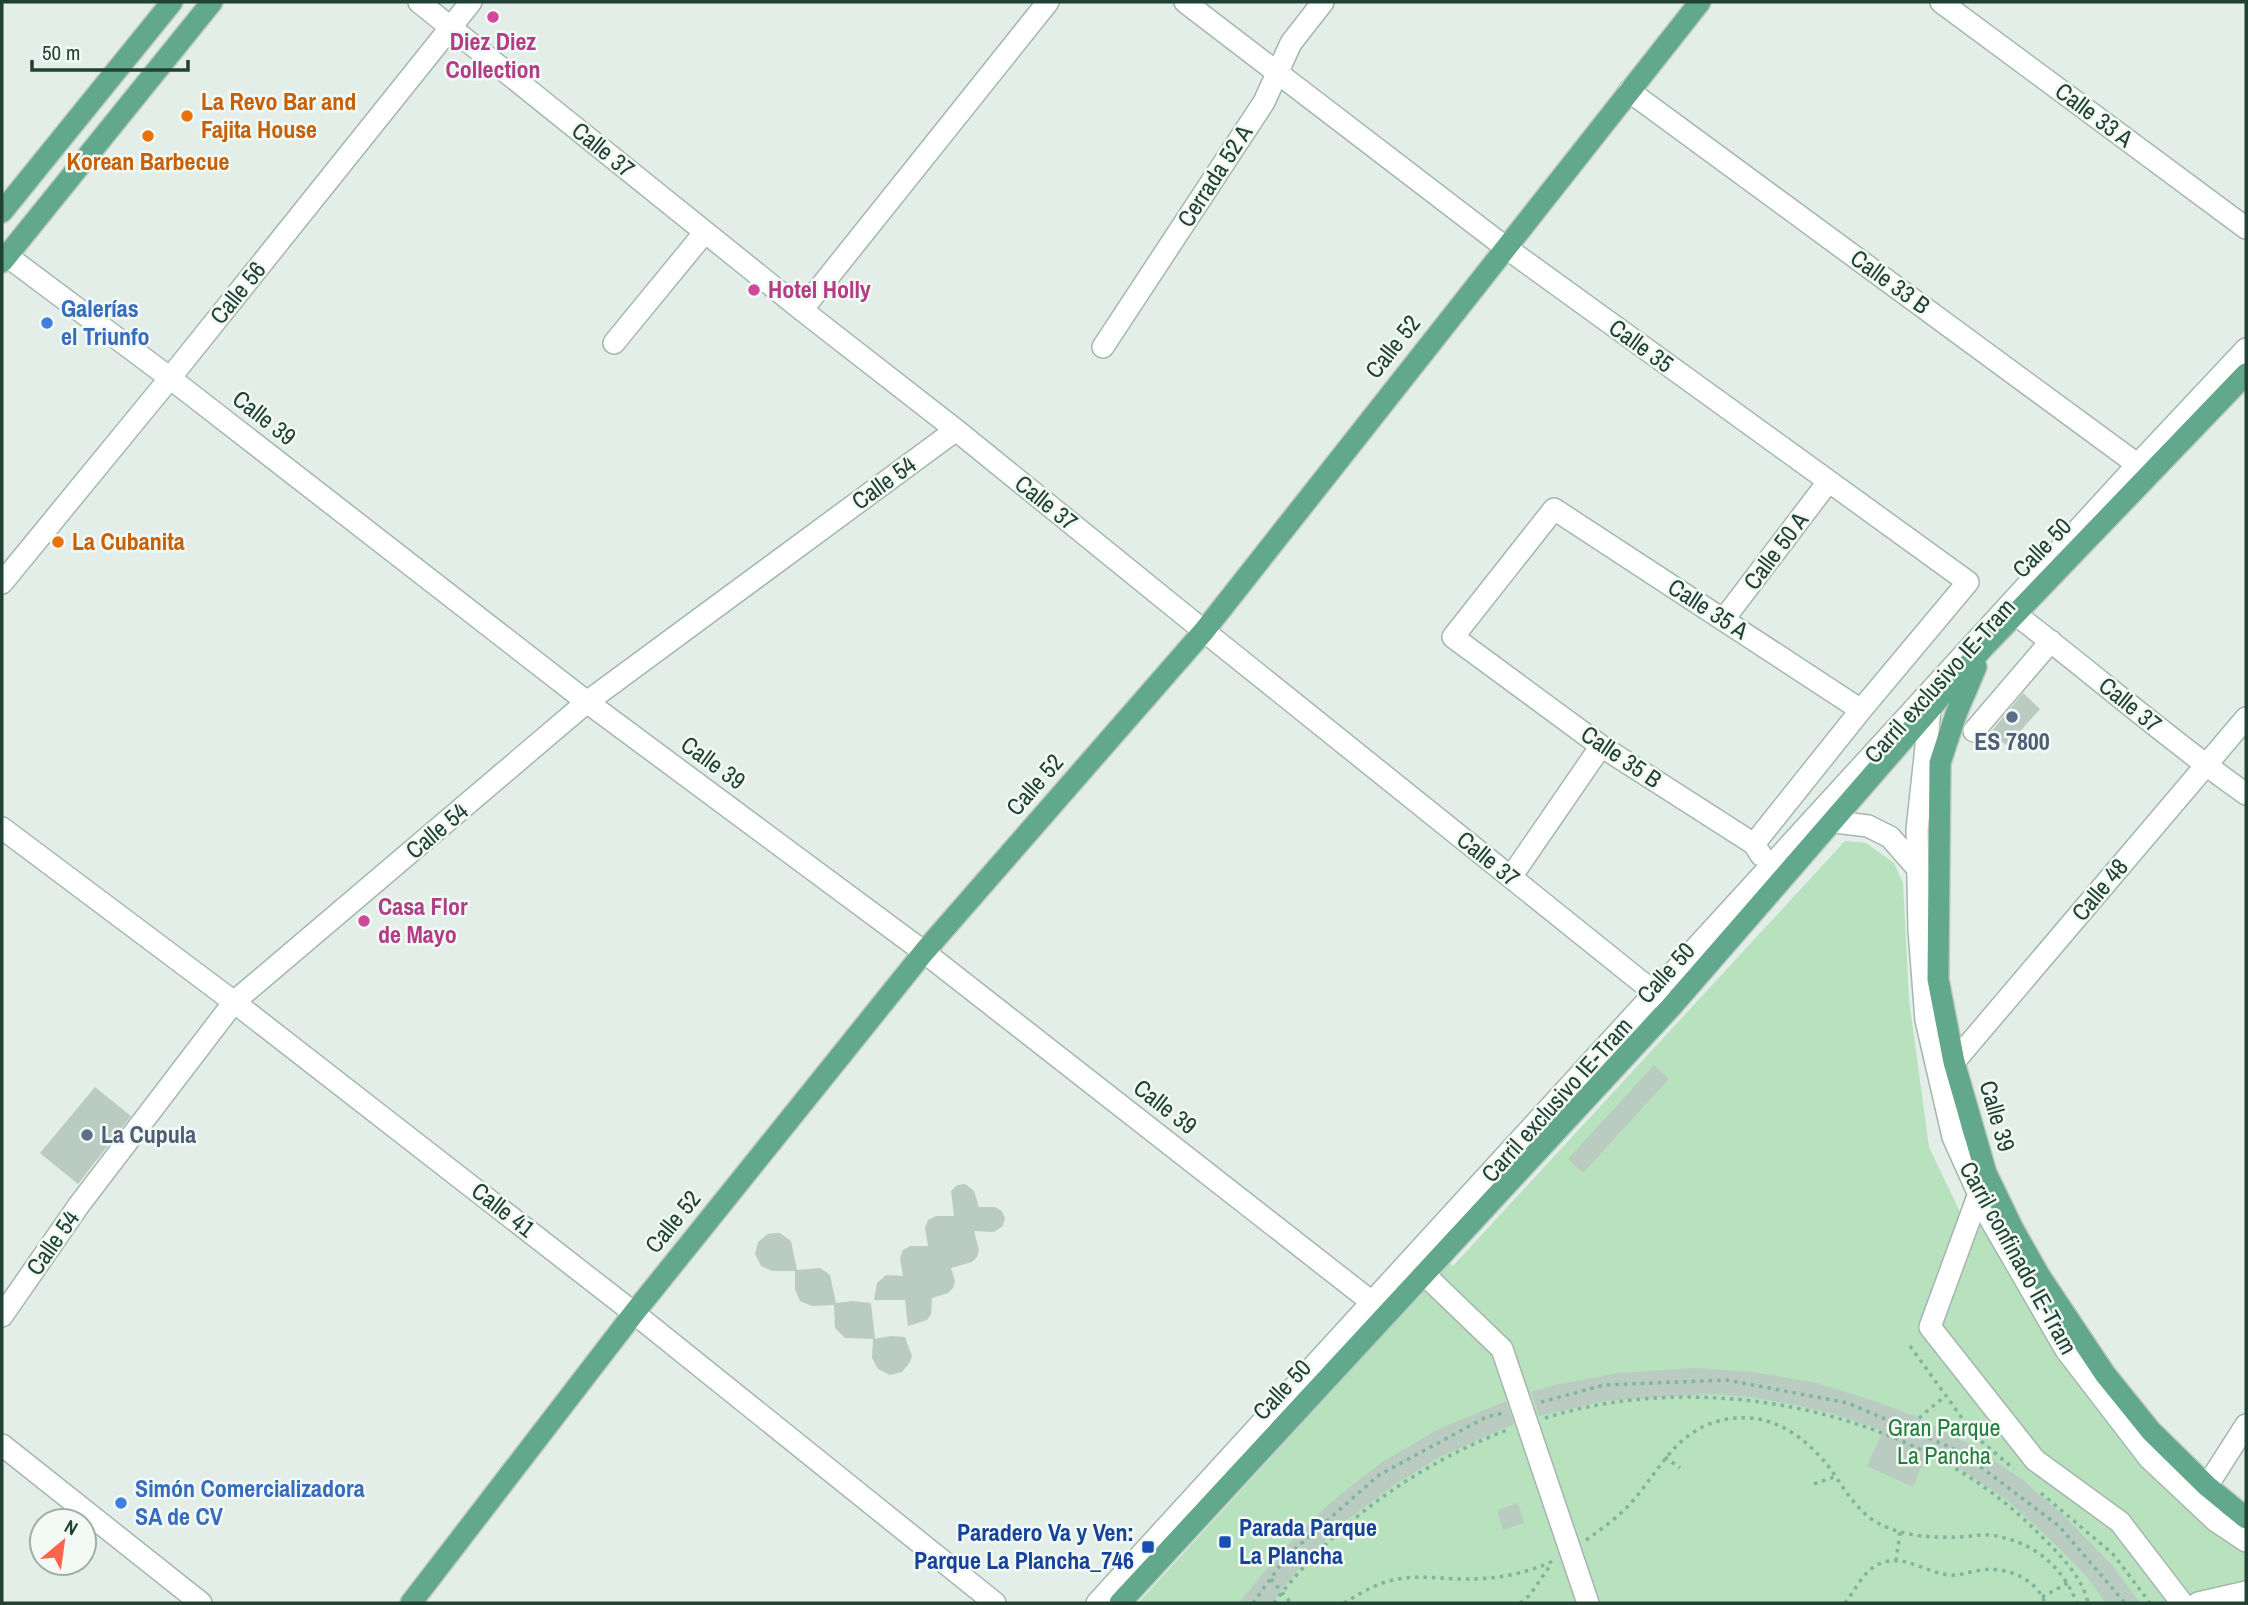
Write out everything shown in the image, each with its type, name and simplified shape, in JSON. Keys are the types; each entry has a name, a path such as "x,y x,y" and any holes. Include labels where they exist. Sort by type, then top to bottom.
{"main road":[{"path":"2,212 172,2"},
{"path":"4,259 212,2"},
{"name":"Calle 52","path":"411,1603 634,1312 924,951 1204,631 1700,2"},
{"name":"Calle 50","path":"1120,1603 1379,1309 1424,1275 1672,1006 1775,875 1931,699 2015,614 2144,469 2246,374"},
{"name":"Calle 39","path":"1983,648 1956,714 1940,763 1938,979 1954,1062 1986,1173 2039,1275 2105,1374 2151,1431 2207,1486 2246,1518"}],"street":[{"name":"Calle 37","path":"419,2 802,310 956,429 1672,1006"},
{"name":"Calle 56","path":"2,583 471,2"},
{"path":"802,310 1048,2"},
{"name":"Calle 35","path":"1185,2 1505,247 1968,582 1861,710"},
{"name":"Cerrada 52 A","path":"1102,347 1264,102 1291,43 1323,2"},
{"name":"Calle 33 A","path":"1941,2 2246,228"},
{"name":"Calle 33 B","path":"1629,91 2144,469"},
{"path":"614,343 705,232"},
{"name":"Calle 39","path":"4,259 170,378 587,702 924,951 1379,1309"},
{"name":"Carril exclusivo IE-Tram","path":"1931,699 2144,469 2246,349"},
{"name":"Calle 54","path":"2,1316 79,1205 234,1002 587,702 956,429"},
{"name":"Calle 50 A","path":"1724,620 1828,482"},
{"name":"Calle 35 A","path":"1453,637 1554,509 1861,710"},
{"name":"Calle 37","path":"2015,614 2205,765 2246,794"},
{"name":"Calle 35 B","path":"1453,637 1601,746 1754,844 1775,875"},
{"path":"1974,731 2050,641"},
{"name":"Carril confinado IE-Tram","path":"1931,699 1917,830 1918,869 1926,1020 1953,1138 1978,1195 2066,1350 2149,1458 2216,1521 2246,1541"},
{"path":"1754,844 1861,710"},
{"name":"Calle 48","path":"1954,1062 2246,718"},
{"path":"1511,877 1601,746"},
{"path":"1823,821 1868,826 1890,837 1918,869"},
{"name":"Calle 41","path":"2,828 234,1002 634,1312 995,1603"},
{"name":"Carril exclusivo IE-Tram","path":"1097,1603 1379,1309 1655,993 1775,875"},
{"path":"1986,1173 1930,1327 2035,1460 2120,1522 2182,1603"},
{"path":"1424,1275 1502,1349 1588,1603"},
{"path":"2207,1486 2246,1425"},
{"path":"2,1445 201,1603"},
{"path":"2198,1603 2246,1593"}],"path":[{"path":"1274,1603 1313,1557 1346,1525 1383,1497 1422,1471 1525,1416 1604,1385 1727,1380 1848,1403 1961,1452 2059,1526 2125,1603"},
{"path":"1906,1429 1945,1396"},
{"path":"1253,1603 1287,1556 1379,1475 1486,1417 1525,1416 1640,1400 1687,1397 1779,1405 1825,1415 1869,1429 1923,1452 1993,1493 2044,1539 2070,1569 2088,1603"},
{"path":"1344,1603 1390,1580 1417,1576 1489,1578 1520,1573 1551,1563 1604,1527 1629,1506 1672,1448 1699,1429 1729,1419 1756,1419 1779,1423 1800,1437 1825,1462 1853,1502 1874,1521 1900,1532 1936,1537 1988,1535 2017,1541 2043,1556 2062,1573 2077,1603"},
{"path":"1665,1457 1680,1468"},
{"path":"1814,1484 1834,1477"},
{"path":"1896,1561 1900,1532"},
{"path":"1845,1603 1866,1573 1883,1562 1896,1561 1949,1575 1991,1569 2013,1572 2029,1582 2045,1603"},
{"path":"1520,1603 1530,1595 1551,1563"},
{"path":"1271,1578 1291,1603"},
{"path":"2042,1597 2068,1583"}],"green space":[{"name":"Gran Parque La Pancha","path":"1845,841 1866,843 1894,863 1903,883 1909,1000 1929,1147 1960,1212 1974,1166 2126,1415 2227,1518 2246,1531 2246,1603 1138,1603 1449,1263 1453,1266"}],"building":[{"name":"ES 7800","path":"2023,693 2040,709 2007,746 1991,732"},
{"path":"1654,1065 1669,1079 1583,1173 1568,1159"},
{"name":"La Cupula","path":"95,1087 131,1116 78,1184 40,1153"},
{"path":"965,1184 974,1191 979,1207 995,1207 1002,1211 1005,1218 1003,1226 994,1232 974,1231 979,1250 977,1257 972,1262 951,1268 955,1281 953,1288 948,1293 932,1298 931,1314 927,1320 908,1326 905,1300 874,1300 877,1283 886,1275 903,1276 900,1258 903,1250 910,1246 928,1246 925,1228 928,1220 936,1216 954,1216 951,1191 957,1185"},
{"path":"780,1233 791,1241 797,1270 820,1268 830,1275 836,1303 871,1303 875,1339 845,1338 835,1328 834,1305 812,1306 800,1301 795,1289 795,1271 772,1271 761,1266 755,1254 758,1242 768,1234"},
{"path":"905,1337 912,1356 902,1372 890,1375 878,1369 872,1358 873,1339"},
{"path":"1695,1368 1754,1372 1816,1383 1919,1418 1973,1446 2024,1481 2063,1515 2112,1565 2140,1603 2106,1603 2087,1577 2007,1500 1957,1467 1928,1452 1913,1487 1867,1466 1883,1431 1837,1415 1750,1397 1710,1394 1605,1401 1539,1416 1531,1392 1619,1373"},
{"path":"1506,1401 1514,1424 1438,1458 1397,1483 1339,1526 1272,1603 1239,1603 1282,1550 1330,1503 1382,1462 1439,1429"},
{"path":"1518,1503 1524,1523 1503,1530 1497,1510"}],"place":[{"name":"Diez Diez Collection","path":"493,17"},
{"name":"La Revo Bar and Fajita House","path":"187,116"},
{"name":"Korean Barbecue","path":"148,136"},
{"name":"Hotel Holly","path":"754,290"},
{"name":"Galerías el Triunfo","path":"47,323"},
{"name":"La Cubanita","path":"58,542"},
{"name":"ES 7800","path":"2012,717"},
{"name":"Casa Flor de Mayo","path":"364,921"},
{"name":"La Cupula","path":"87,1135"},
{"name":"Simón Comercializadora SA de CV","path":"121,1503"},
{"name":"Parada Parque La Plancha","path":"1225,1542"},
{"name":"Paradero Va y Ven: Parque La Plancha_746","path":"1148,1547"}]}
